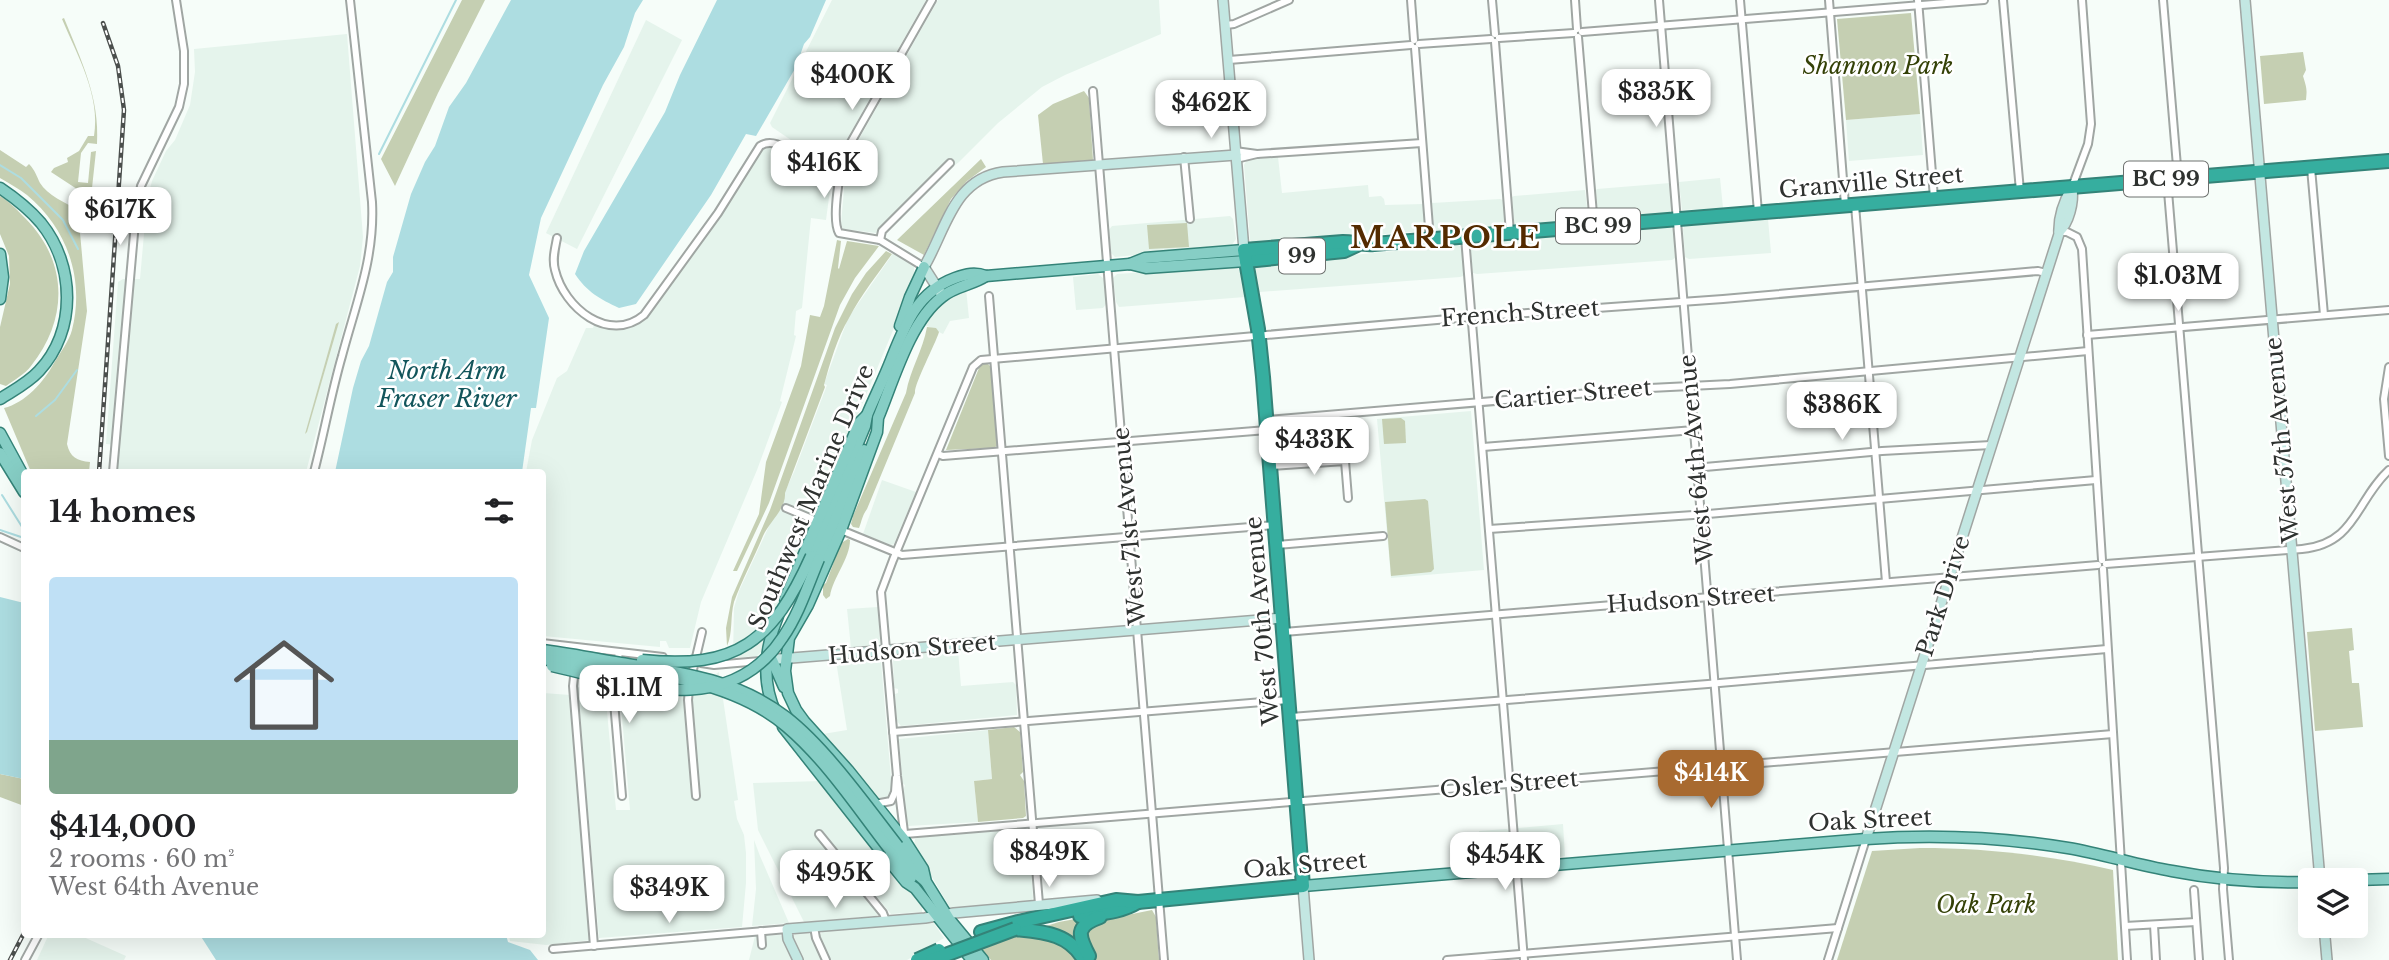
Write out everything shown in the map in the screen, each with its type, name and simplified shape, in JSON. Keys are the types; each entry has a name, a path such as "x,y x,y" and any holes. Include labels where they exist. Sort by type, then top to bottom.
{"highway":[{"name":"Granville Street","path":"1245,255 1343,242 1357,245 1430,240 2389,162"},
{"name":"West 70th Avenue","path":"1245,255 1259,337 1303,886"},
{"name":"Oak Street","path":"1018,927 1115,906 1126,909 1138,902 1303,886"},
{"path":"1092,960 1081,940 1082,928 1115,906"},
{"path":"932,960 1018,927"},
{"path":"917,960 981,932 1018,927 1060,937 1073,945 1084,960"}],"main road":[{"path":"0,188 29,211 49,235 63,265 67,295 61,333 47,360 27,382 1,398"},
{"path":"0,254 3,277 0,299"},
{"name":"Granville Street","path":"940,292 964,275 978,273 986,276 1108,266 1130,264 1145,258 1245,255"},
{"path":"900,337 900,322 924,267"},
{"name":"Southwest Marine Drive","path":"940,292 918,303 900,337 867,415 859,423 773,629 769,660 773,707 782,725 906,882 915,888 983,960"},
{"name":"Southwest Marine Drive","path":"940,292 918,327 878,418 877,432 841,530 789,638 786,659 788,693 796,710 875,804 917,874 926,882 941,915 972,960"},
{"path":"546,662 667,690 696,691 725,684 758,665 782,639 793,620 867,415"},
{"path":"588,656 594,654 673,663 700,661 748,644 777,619 792,597 815,557 878,418"},
{"path":"0,433 21,472"},
{"path":"0,453 21,487"},
{"path":"546,651 704,677 743,690 766,703 811,739 899,843 915,888"},
{"path":"769,660 788,693"},
{"path":"546,662 689,681 728,692 753,703 797,736 899,843"},
{"name":"Oak Street","path":"1303,886 1866,839 1933,836 1990,838 2072,849 2171,871 2224,878 2298,881"},
{"path":"2368,880 2389,879"}],"street":[{"path":"113,469 141,186 179,107 184,84 185,60 176,0"},
{"path":"315,469 340,360 369,264 373,235 372,202 350,0"},
{"path":"932,0 846,151 841,168 836,230 841,234 880,240 924,267 940,292"},
{"path":"1223,0 1236,155"},
{"path":"1226,25 1289,0"},
{"path":"1411,0 1430,240"},
{"path":"1492,0 1510,233"},
{"path":"1576,0 1594,226"},
{"name":"West 64th Avenue","path":"1659,0 1659,28 1684,301 1737,960"},
{"path":"1740,0 1758,212"},
{"path":"1829,0 1861,286 1886,582"},
{"path":"1229,60 1495,38 1659,28 1918,2 1984,0"},
{"path":"2003,0 2020,191"},
{"path":"2072,187 2088,145 2091,110 2082,0"},
{"path":"2163,0 2179,327 2229,960"},
{"name":"West 57th Avenue","path":"2245,0 2319,868"},
{"path":"1918,2 1934,198"},
{"name":"West 71st Avenue","path":"1093,91 1164,960"},
{"path":"557,238 554,262 557,277 567,298 586,316 606,325 635,323 645,315 765,142 773,142 811,163 841,168"},
{"path":"924,267 951,209 979,179 1003,172 1422,142"},
{"name":"West 70th Avenue","path":"1236,155 1245,255"},
{"path":"1184,157 1190,219"},
{"path":"880,240 882,231 950,163"},
{"path":"2311,167 2324,315"},
{"name":"Park Drive","path":"1828,960 2059,232 2064,228 2073,199 2072,187"},
{"path":"2059,232 2072,234 2081,244 2127,960"},
{"path":"1465,237 1524,957"},
{"name":"French Street","path":"994,358 2038,271 2046,273"},
{"path":"989,296 1038,904"},
{"path":"2087,335 2389,310"},
{"name":"Cartier Street","path":"938,454 943,456 1122,442 1478,402 2088,351"},
{"path":"899,843 897,776 881,592 973,367 981,360 994,358"},
{"path":"2389,367 2384,399 2389,456"},
{"path":"1483,447 1694,430"},
{"path":"1698,470 1706,467 1875,452 1991,445"},
{"path":"1270,466 1345,461 1348,498"},
{"name":"Hudson Street","path":"546,644 714,665 1137,631 1496,614 2292,550 2324,545 2338,537 2357,517 2372,488 2389,470"},
{"path":"1489,529 1701,514 2096,480"},
{"path":"786,508 817,521"},
{"path":"841,530 902,555 1275,524"},
{"path":"1277,545 1383,536"},
{"path":"0,537 21,547"},
{"path":"786,596 807,605"},
{"path":"696,796 688,700 702,632"},
{"path":"577,648 573,686 593,946"},
{"path":"1291,717 1715,684 2108,649"},
{"path":"619,652 613,690 622,796"},
{"path":"892,732 1290,700"},
{"name":"Osler Street","path":"899,843 1032,823 2113,734"},
{"path":"875,804 891,801 897,776"},
{"path":"819,834 883,913 886,921"},
{"name":"West 70th Avenue","path":"1303,886 1309,960"},
{"path":"2194,890 2199,960"},
{"name":"Oak Street","path":"554,949 886,921 1038,904 1115,906"},
{"path":"2125,926 2196,922"},
{"path":"2154,925 2157,960"},
{"path":"814,927 816,938 827,960"},
{"path":"1447,960 1524,957 1838,928"},
{"path":"787,929 788,939 798,960"},
{"path":"761,931 762,945"},
{"path":"25,960 36,938"},
{"path":"2325,938 2327,960"}],"shaded area":[{"path":"832,0 926,0 838,158 826,162 772,127 770,123"},
{"path":"938,0 1159,0 1161,34 1042,87 998,123 959,162 950,169 943,168 876,233 843,229 841,224 845,177 851,153"},
{"path":"646,20 682,40 577,249 546,233"},
{"path":"347,34 363,237 360,266 307,469 117,469 119,445 106,444 118,282 123,279 140,279 147,200 152,181 166,151 175,140 190,105 195,72 194,49"},
{"path":"1920,114 1923,155 1849,161 1846,120"},
{"path":"769,146 806,165 820,168 817,173 832,175 826,220 811,218 802,308 796,311 796,336 780,401 782,402 757,470 701,602 690,648 669,648 666,641 660,641 660,647 546,636 546,469 527,469 532,440 557,378 567,371 586,328 593,328 594,325 608,328 634,326 645,319 722,211 761,148"},
{"path":"1278,157 1282,193 1368,185 1369,197 1381,196 1385,205 1423,204 1425,231 1254,244 1250,240 1244,165 1247,160"},
{"path":"1720,178 1723,208 1682,210 1679,182"},
{"path":"1670,183 1672,209 1669,213 1602,218 1598,216 1597,189"},
{"path":"1585,190 1588,216 1586,219 1514,224 1514,196"},
{"path":"1503,200 1503,226 1438,232 1434,229 1432,203"},
{"path":"1230,216 1233,219 1236,239 1231,246 1115,257 1111,253 1109,230 1112,226"},
{"path":"1768,219 1771,253 1689,259 1685,257 1684,226"},
{"path":"1670,227 1674,230 1675,258 1672,260 1473,273 1470,248 1474,243"},
{"path":"1461,246 1463,254 1463,276 1460,277 1258,292 1255,270 1259,264"},
{"path":"894,252 914,267 914,280 776,611 763,650 757,656 733,658 734,608 739,591 794,472 827,385 824,384 848,318"},
{"path":"1236,266 1240,272 1245,297 1119,307 1116,302 1113,278 1117,274"},
{"path":"1098,274 1104,279 1106,304 1103,308 1076,310 1073,277"},
{"path":"966,289 969,318 950,321 943,334 925,325 941,303"},
{"path":"1471,411 1484,570 1391,578 1377,419"},
{"path":"882,480 916,492 894,544 891,545 863,534"},
{"path":"878,607 880,643 877,646 851,648 847,609"},
{"path":"958,650 961,686 1013,682 1016,685 1017,715 901,726 897,721 895,694 898,689 894,688 893,658 898,655"},
{"path":"879,657 892,790 890,798 878,801 823,734 847,730 836,661"},
{"path":"719,672 738,800 734,801 746,853 742,927 599,938 577,688 582,686 605,689 616,810 630,810 620,693 681,695"},
{"path":"546,693 570,695 590,940 546,945 510,941 510,938 546,938"},
{"path":"988,730 992,779 974,781 978,822 908,826 899,739"},
{"path":"821,781 922,907 922,912 891,914 830,841 822,841 879,914 804,922 758,830 753,783"},
{"path":"1563,824 1565,856 1525,860 1521,858 1518,828"},
{"path":"1026,829 1033,898 1030,902 950,908 914,846 915,839 919,837"},
{"path":"1509,830 1510,860 1482,863 1479,831"},
{"path":"754,840 789,923 752,926 756,889"},
{"path":"933,922 944,938 907,960 831,960 819,936 823,931"},
{"path":"807,932 823,960 802,960 792,938 795,934"},
{"path":"755,936 784,937 795,960 749,960"},
{"path":"47,938 86,938 126,956 124,960 37,960"}],"green space":[{"path":"462,0 485,0 395,186 381,159"},
{"name":"Shannon Park","path":"1911,13 1920,114 1846,120 1837,19"},
{"path":"64,18 77,49 91,90 62,19"},
{"path":"2303,52 2306,100 2264,104 2260,56"},
{"path":"1084,91 1089,98 1093,160 1043,164 1038,115 1053,104"},
{"path":"91,92 96,111 97,144 88,143 81,153 78,182 88,183 91,152 96,151 92,188 83,193 51,172 68,162 67,158 79,151 88,136 94,136"},
{"path":"0,150 26,167 29,164 47,191 78,210 87,311 67,444 75,458 90,462 89,469 30,469 4,408 19,402 39,384 67,343 71,334 76,292 69,256 53,223 27,195 0,178"},
{"path":"981,159 986,167 967,181 951,199 924,255 897,240"},
{"path":"0,196 25,218 39,235 56,271 58,290 52,329 43,348 29,369 6,386 0,384 0,327 10,284 9,256 0,234"},
{"path":"1187,223 1189,247 1149,249 1147,225"},
{"path":"837,240 841,241 839,269 847,241 879,246 855,278 840,305 769,503 737,571 733,571 759,514 766,462 801,366 810,315 820,317 824,306"},
{"path":"886,251 892,254 859,301 837,342 825,387 785,499 763,536 734,602 727,646 726,628 732,597 770,510 835,328 852,294"},
{"path":"339,322 307,432 305,434 336,324"},
{"path":"927,327 936,328 939,332 859,528 853,527 853,516 906,393"},
{"path":"983,364 991,367 997,446 946,450 979,368"},
{"path":"1401,418 1405,421 1406,443 1384,444 1382,419"},
{"path":"1428,501 1434,569 1431,572 1391,576 1385,502"},
{"path":"848,539 847,554 830,596 826,599 823,585 841,543"},
{"path":"2352,628 2354,650 2349,651 2352,683 2359,683 2363,727 2315,731 2307,632"},
{"path":"1014,727 1020,732 1023,772 1020,775 1024,781 1026,816 978,822 974,781 992,779 988,730"},
{"path":"0,774 21,778 21,805 0,797"},
{"name":"Oak Park","path":"1920,848 2017,853 2113,870 2118,960 1837,960 1872,851"},
{"path":"1152,910 1156,917 1159,960 1094,960 1085,941 1086,927 1093,922"},
{"path":"1086,917 1078,943 1043,927 1059,922"},
{"path":"1021,934 1066,944 1081,960 991,960 978,945"}],"water":[{"name":"North Arm Fraser River","path":"511,0 643,0 635,13 624,47 603,85 541,218 529,275 549,318 536,408 531,408 522,469 336,469 353,388 361,361 369,346 387,282 393,272 393,257 411,194 435,146 449,107 466,83"},
{"path":"717,0 826,0 796,67 756,136 746,134 711,195 636,304 619,308 594,294 575,274 584,251 665,112"},
{"path":"0,597 21,602 21,778 0,774"},
{"path":"202,938 507,938 508,942 530,950 538,960 216,960"}],"waterway":[{"path":"379,154 456,0"},
{"path":"0,165 21,178 63,220 78,249"},
{"path":"36,416 55,400 77,370"},
{"path":"2,495 21,525"},
{"path":"0,530 21,537"}],"railway":[{"path":"99,469 124,110 118,66 103,23"},
{"path":"10,960 21,938"}],"district":[{"name":"MARPOLE","path":"1446,238"}]}
